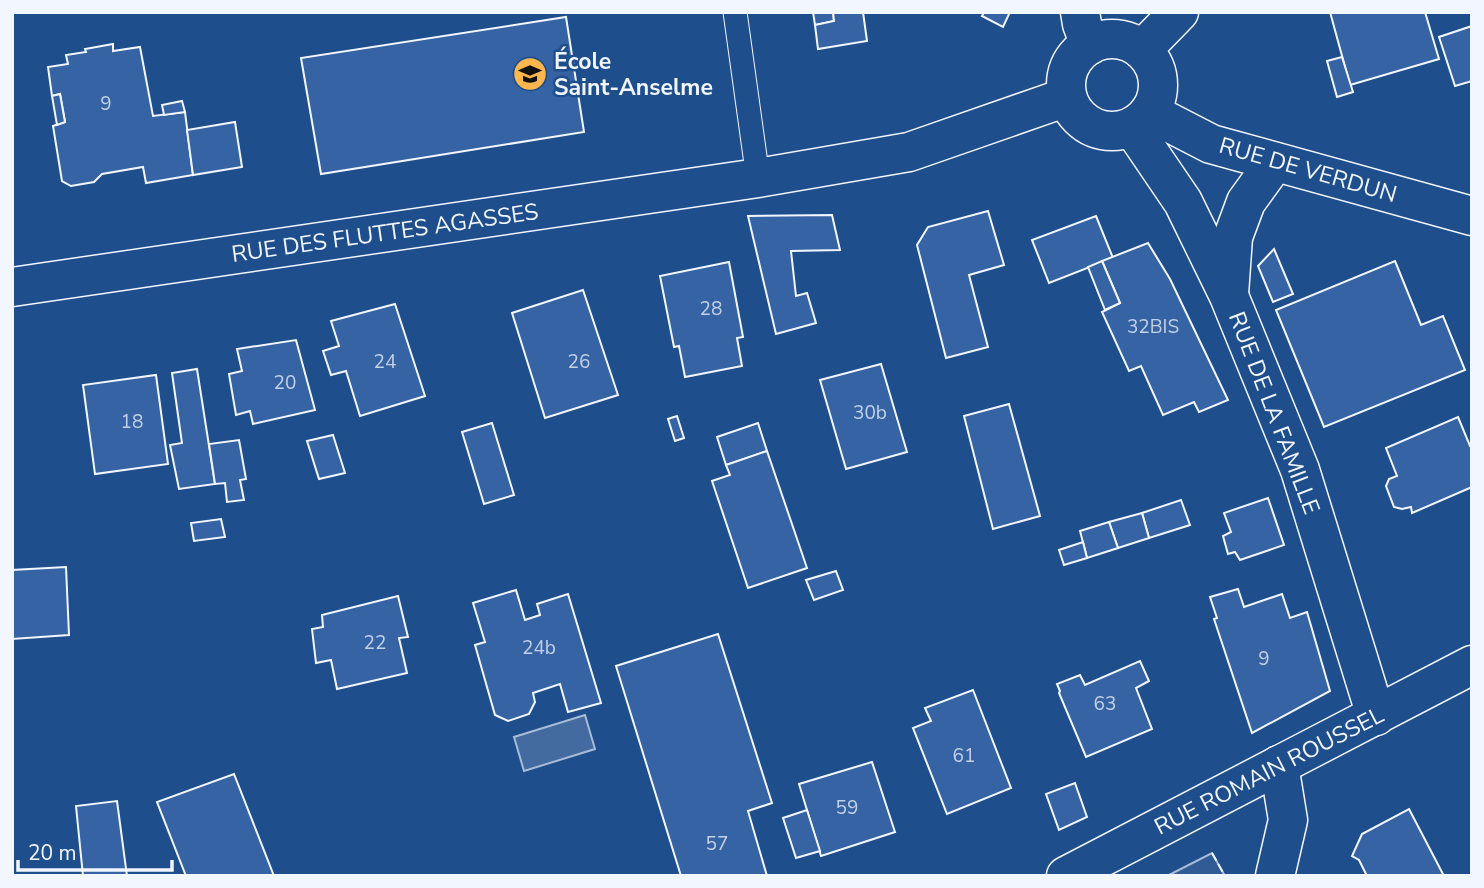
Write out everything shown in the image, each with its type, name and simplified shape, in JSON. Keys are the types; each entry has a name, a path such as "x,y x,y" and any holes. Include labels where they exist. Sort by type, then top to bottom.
{"street":[{"path":"1142,50 1179,12"},
{"path":"1085,29 1099,41 1115,39 1142,50 1152,62 1158,76 1158,92 1154,106 1140,120 1117,131 1102,131 1076,115 1068,102 1065,86 1085,29"},
{"name":"RUE DES FLUTTES AGASSES","path":"12,287 758,178 909,152 1067,97"},
{"name":"RUE DE VERDUN","path":"1140,120 1211,144 1472,216"},
{"name":"RUE DE LA FAMILLE","path":"1140,120 1229,296 1300,470 1376,716"},
{"path":"1229,296 1233,237 1246,202 1275,162"},
{"name":"RUE ROMAIN ROUSSEL","path":"1066,876 1472,665"},
{"path":"1275,876 1288,820 1279,765"}],"lane":[{"path":"735,12 758,178"}],"shaded area":[{"path":"585,715 595,749 524,771 514,737"},
{"path":"1212,853 1225,876 1167,876"}],"building":[{"path":"813,12 833,12 834,21 815,25"},
{"path":"833,12 863,12 867,41 818,49 815,25 834,21"},
{"path":"984,12 1010,12 1003,27 982,16"},
{"path":"1330,12 1425,12 1439,59 1350,85"},
{"path":"566,17 584,132 321,174 301,58"},
{"path":"1472,26 1472,81 1455,86 1439,37"},
{"path":"113,44 113,51 140,47 153,116 185,112 193,175 146,183 143,167 102,174 94,182 71,186 62,181 53,126 65,122 60,94 52,96 48,67 68,64 66,55"},
{"path":"1342,57 1353,92 1337,97 1327,61"},
{"path":"60,94 65,122 57,125 52,96"},
{"path":"182,101 185,112 164,115 162,105"},
{"path":"235,122 242,167 193,175 187,130"},
{"path":"988,211 1004,265 969,275 988,347 946,358 917,245 928,227"},
{"path":"832,215 840,250 791,251 796,296 807,293 816,323 776,334 748,216"},
{"path":"1096,216 1113,258 1049,283 1032,240"},
{"path":"1148,243 1170,279 1228,400 1199,412 1194,402 1163,415 1141,366 1129,371 1102,312 1120,303 1102,261"},
{"path":"1274,249 1293,294 1273,302 1258,266"},
{"path":"1102,261 1120,303 1105,310 1088,267"},
{"path":"1395,261 1421,325 1443,316 1465,370 1324,427 1276,310"},
{"path":"729,262 743,337 737,338 742,366 685,377 679,346 674,347 660,276"},
{"path":"583,290 618,395 545,418 512,313"},
{"path":"395,304 425,396 360,416 346,371 331,375 323,351 339,346 331,321"},
{"path":"296,340 315,410 253,424 250,411 236,415 229,374 242,371 237,349"},
{"path":"881,364 907,452 846,469 820,380"},
{"path":"197,369 215,484 179,489 170,445 182,443 172,373"},
{"path":"156,375 168,464 95,474 83,385"},
{"path":"1009,404 1040,516 993,529 964,416"},
{"path":"677,416 684,438 675,441 668,419"},
{"path":"1458,417 1470,446 1472,445 1472,487 1412,513 1411,507 1394,507 1386,486 1389,479 1397,476 1386,448"},
{"path":"492,423 514,495 484,504 462,432"},
{"path":"758,423 767,451 726,465 717,437"},
{"path":"333,435 345,473 319,479 307,441"},
{"path":"239,440 246,479 240,480 244,500 227,502 225,483 215,484 209,444"},
{"path":"767,451 807,568 748,588 712,481 730,475 726,465"},
{"path":"1268,498 1284,545 1240,560 1235,552 1228,554 1223,536 1231,532 1224,513"},
{"path":"1181,500 1190,525 1149,538 1142,513"},
{"path":"1142,513 1149,538 1118,548 1109,522"},
{"path":"221,519 225,537 194,541 191,523"},
{"path":"1109,522 1118,548 1087,558 1080,531"},
{"path":"1083,542 1087,558 1064,565 1059,550"},
{"path":"66,567 69,635 12,639 12,570"},
{"path":"836,571 843,590 814,600 806,580"},
{"path":"1238,589 1244,607 1282,594 1290,618 1307,612 1330,691 1252,733 1214,619 1217,618 1210,597"},
{"path":"516,590 525,620 540,615 537,604 568,594 601,703 568,712 560,684 533,693 535,702 529,714 508,721 495,715 475,645 485,642 473,603"},
{"path":"398,596 408,637 399,638 407,673 337,689 331,660 316,663 312,629 323,627 322,615"},
{"path":"718,634 772,803 748,811 767,876 681,876 616,666"},
{"path":"1140,661 1149,681 1136,688 1152,729 1086,757 1057,684 1080,675 1085,685"},
{"path":"973,690 1011,788 947,814 913,728 931,721 925,708"},
{"path":"872,762 895,832 821,856 799,784"},
{"path":"234,774 274,876 186,876 157,802"},
{"path":"1075,783 1087,817 1059,830 1046,794"},
{"path":"117,801 127,876 83,876 76,806"},
{"path":"1409,809 1444,876 1367,876 1359,860 1352,856 1362,834"},
{"path":"807,810 820,851 796,858 783,818"}],"fence":[{"path":"1212,853 1225,876"}],"place":[{"name":"École Saint-Anselme","path":"530,74"}]}
